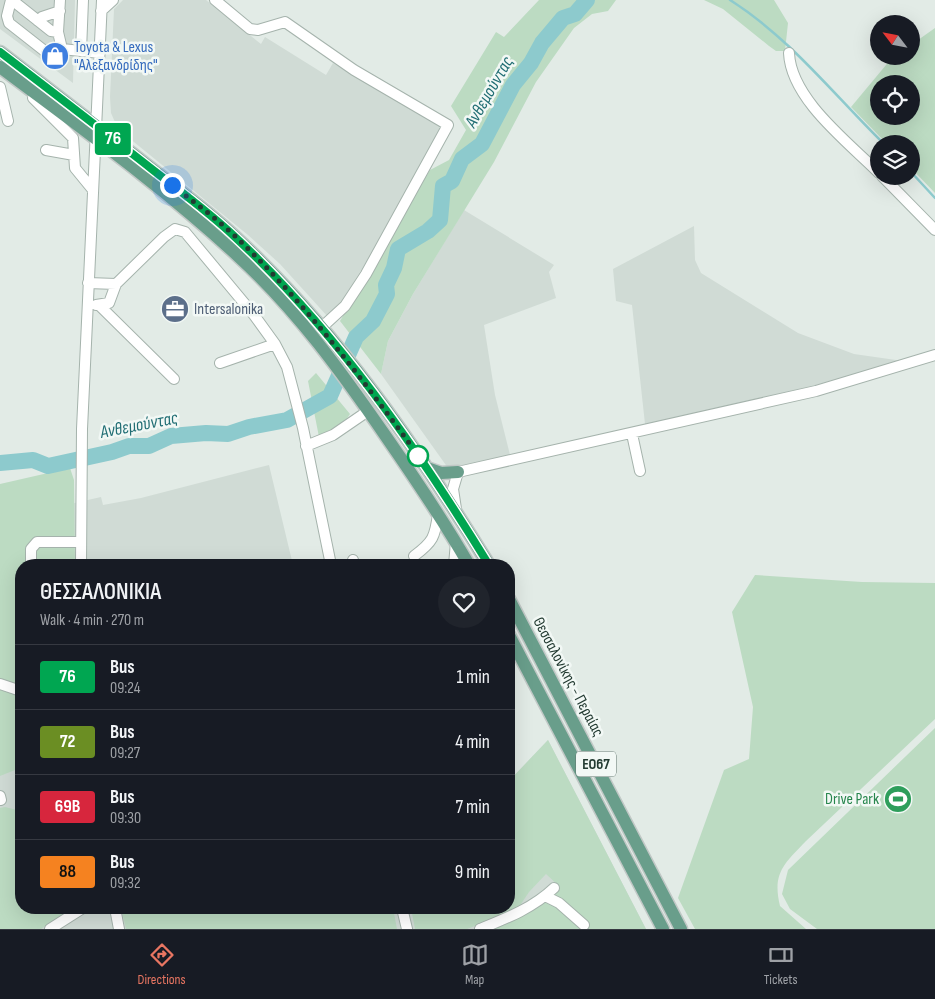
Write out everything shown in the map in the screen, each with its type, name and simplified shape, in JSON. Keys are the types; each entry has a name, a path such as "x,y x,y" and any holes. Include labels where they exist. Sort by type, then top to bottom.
{"main road":[{"path":"0,52 232,234 281,284 321,328 329,347 357,394 438,514 466,559"},
{"path":"3,69 196,220 240,258 329,347 367,386 427,468 485,559"},
{"path":"427,468 441,474 458,472"},
{"name":"Θεσσαλονίκης - Περαίας","path":"515,611 681,929"},
{"name":"Θεσσαλονίκης - Περαίας","path":"515,645 663,929"}],"street":[{"path":"58,32 51,31 12,0 7,16 9,23 51,56 58,54 62,49"},
{"path":"60,0 58,32 62,49"},
{"path":"80,51 83,0"},
{"path":"81,559 82,429 102,5 112,0"},
{"path":"215,0 250,29 258,30 285,22 354,70 448,125 366,274 345,306 321,328"},
{"path":"38,21 42,17 60,11"},
{"path":"62,49 100,53"},
{"path":"789,52 792,70 805,98 870,164"},
{"path":"3,69 69,132 73,138 75,168 93,190"},
{"path":"0,87 8,121"},
{"path":"46,150 74,155"},
{"path":"891,185 935,230"},
{"path":"87,305 100,306 109,303 116,284 164,237 175,229 185,232 245,302 275,344 293,385 330,559"},
{"path":"88,283 116,284"},
{"path":"100,306 174,378"},
{"path":"220,363 275,344"},
{"path":"457,513 453,489 458,472 816,392 935,355"},
{"path":"306,446 333,434 368,411"},
{"path":"632,434 640,471"},
{"path":"414,556 429,545 434,537 438,514"},
{"path":"31,559 31,549 36,542 81,542"},
{"path":"455,559 456,542"},
{"path":"0,684 15,689"},
{"path":"480,929 522,911 554,888"},
{"path":"545,896 558,903 584,925"},
{"path":"50,929 74,914"},
{"path":"116,914 119,929"},
{"path":"403,914 407,929"}],"shaded area":[{"name":"Toyota & Lexus \"Αλεξανδρίδης\"","path":"0,0 75,0 73,83 0,29"},
{"path":"123,0 206,0 261,44 265,37 326,75 333,63 442,126 383,235 343,299 328,317 280,264 248,235 118,129 111,113 110,97 114,9"},
{"path":"464,210 554,265 549,272 556,298 484,325 495,395 510,455 448,468 381,374 388,341 413,294"},
{"path":"694,226 695,260 701,273 798,333 854,354 903,361 812,386 645,424 632,305 616,301 613,269"},
{"path":"269,465 292,559 15,559 15,914 515,914 515,775 548,740 646,929 0,929 0,520 101,497 103,505 141,498"}],"green space":[{"path":"539,0 616,0 608,11 592,14 574,28 536,82 494,162 413,294 388,341 381,374 340,321 430,170 449,160 466,130 451,106 496,32 504,37"},
{"path":"704,0 774,0 788,23 785,51 776,51 723,9"},
{"path":"935,28 935,193 920,177 920,135 878,135 851,107 870,84 870,125 920,125 920,75 878,75 886,65 920,65 920,39"},
{"path":"316,373 350,414 346,420 319,437 308,381"},
{"path":"70,468 74,480 75,559 15,559 15,684 0,679 0,484"},
{"path":"755,575 862,582 935,583 935,719 806,841 786,863 779,877 778,895 780,906 806,929 695,929 678,898 724,770 749,759 753,707 732,612"},
{"path":"0,687 15,693 15,770 0,776"},
{"name":"Drive Park","path":"935,728 935,929 817,929 790,909 782,894 788,870"},
{"path":"548,740 646,929 487,929 536,908 560,887 546,874 515,908 515,775"},
{"path":"0,808 15,810 15,914 63,914 41,929 0,929"},
{"path":"122,914 394,914 397,929 126,929"},
{"path":"412,914 506,914 467,929 415,929"}],"waterway":[{"name":"Ανθεμούντας","path":"0,463 33,460 48,466 112,452 129,446 149,446 171,436 206,433 228,434 249,427 287,420 330,396 356,337 373,321 387,294 386,285 394,268 398,249 428,231 440,220 443,186 452,181 462,159 482,144 513,85 531,63 542,43 563,18 575,14 587,0"},
{"path":"730,0 752,15 792,49 875,135"},
{"path":"920,182 935,198"}],"bus line":[{"name":"76","path":"0,52 135,156 236,237 248,249 303,307 367,386 436,480 485,559"}],"place":[{"name":"Toyota & Lexus \"Αλεξανδρίδης\"","path":"55,56"},
{"name":"Intersalonika","path":"175,309"},
{"name":"Drive Park","path":"898,799"}],"route":[{"path":"172,185 229,230 303,307 356,371 420,458 418,456"}]}
